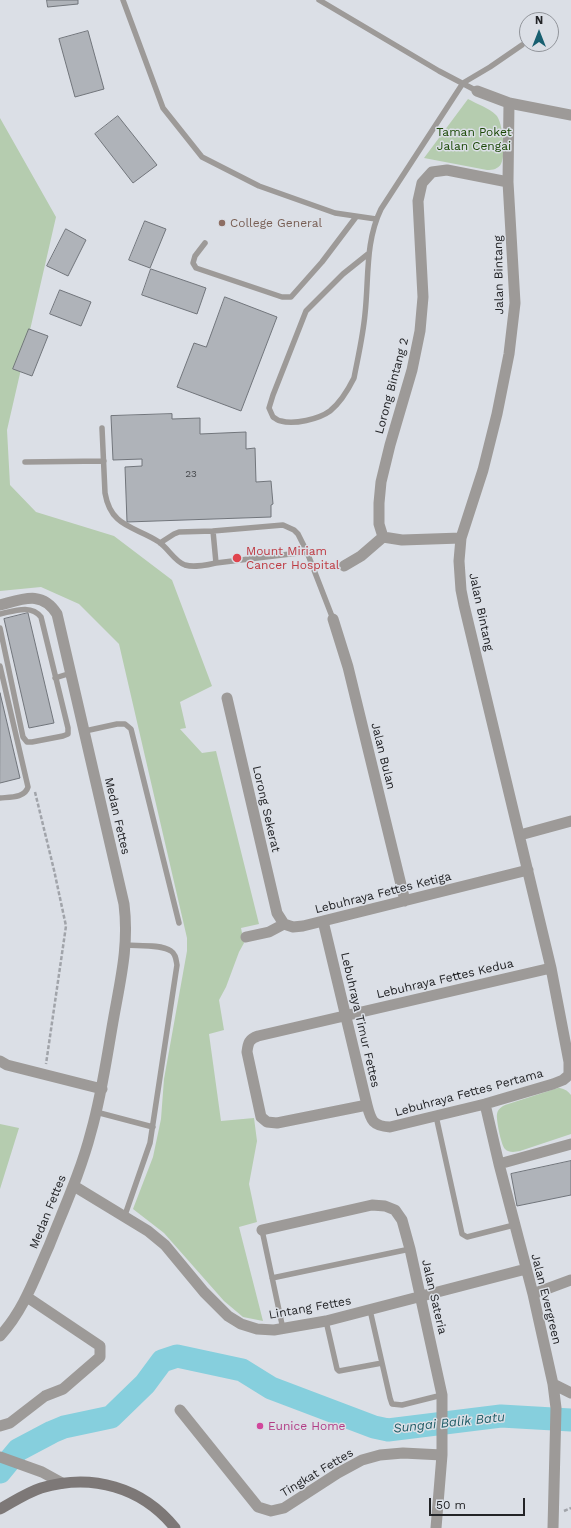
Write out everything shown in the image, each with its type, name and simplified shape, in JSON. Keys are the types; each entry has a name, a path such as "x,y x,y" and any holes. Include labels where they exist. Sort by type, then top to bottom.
{"main road":[{"path":"0,1509 40,1489 62,1483 71,1482 108,1485 136,1494 156,1508 175,1528"}],"street":[{"path":"477,91 509,103 571,115"},
{"name":"Jalan Bintang","path":"509,103 508,182 515,303 509,354 497,414 483,470 461,538 459,561 461,590 464,605 551,968 570,1062 570,1077"},
{"name":"Lorong Bintang 2","path":"383,537 379,524 381,482 412,370 420,331 423,304 418,201 422,183 432,172 447,170 508,182"},
{"path":"344,566 361,556 383,537 402,540 461,538"},
{"name":"Medan Fettes","path":"0,605 28,598 46,601 53,607 57,614 124,904 126,922 126,945 102,1089 91,1133 74,1186 27,1297 10,1325 0,1336"},
{"name":"Jalan Bulan","path":"333,619 348,667 405,901"},
{"name":"Lorong Sekerat","path":"227,698 277,913 284,924"},
{"path":"520,834 571,821"},
{"name":"Lebuhraya Fettes Ketiga","path":"284,924 293,927 303,926 528,870"},
{"name":"Lebuhraya Timur Fettes","path":"323,921 370,1118 374,1123"},
{"path":"246,937 269,932 284,924"},
{"name":"Lebuhraya Fettes Kedua","path":"367,1105 277,1123 267,1122 261,1117 247,1052 248,1043 252,1038 258,1036 551,968"},
{"path":"0,1061 7,1065 102,1089"},
{"name":"Lebuhraya Fettes Pertama","path":"374,1123 390,1127 485,1104 553,1084 570,1077"},
{"name":"Jalan Evergreen","path":"485,1104 553,1384 556,1408 553,1528"},
{"path":"499,1164 571,1144"},
{"name":"Lintang Fettes","path":"74,1186 148,1231 165,1245 204,1292 228,1316 241,1324 257,1329 283,1329 326,1321 526,1269"},
{"name":"Jalan Sateria","path":"262,1230 372,1206 385,1206 395,1210 402,1220 410,1249 442,1395 442,1455 436,1528"},
{"path":"532,1294 571,1280"},
{"path":"0,1426 10,1423 45,1396 63,1389 100,1357 100,1346 27,1297"},
{"path":"553,1384 571,1393"},
{"name":"Tingkat Fettes","path":"180,1410 258,1507 271,1511 284,1508 338,1473 362,1460 380,1455 403,1452 442,1455"},
{"path":"0,1457 28,1466 62,1483"}],"lane":[{"path":"123,0 163,108 202,157 259,186 335,213 376,219"},
{"path":"319,0 438,70 477,91"},
{"path":"368,254 343,274 306,311 273,395 269,408 273,417 281,421 296,422 311,420 329,411 342,399 354,378 365,315 368,254 376,219 381,209 463,83 519,47"},
{"path":"205,243 195,256 193,264 196,268 282,297 291,297 322,262 356,217"},
{"path":"102,428 106,497 113,514 119,521 160,543 183,564 197,566 307,552"},
{"path":"25,462 104,461"},
{"path":"160,543 179,532 213,531 283,525 294,530 298,534 307,552 333,619"},
{"path":"213,531 216,563"},
{"path":"0,614 27,609 37,612 41,617 68,728 68,734 32,742 27,742 23,737 0,628"},
{"path":"0,666 28,787 27,792 23,794 0,798"},
{"path":"55,678 71,673"},
{"path":"85,730 117,724 125,724 131,729 179,923"},
{"path":"124,1216 149,1148 177,965 175,955 171,951 162,948 126,945"},
{"path":"96,1112 153,1127"},
{"path":"436,1116 462,1234 467,1237 514,1225"},
{"path":"262,1230 283,1329"},
{"path":"272,1278 410,1249"},
{"path":"370,1310 392,1404 402,1405 442,1395"},
{"path":"326,1321 337,1369 339,1371 382,1363"}],"path":[{"path":"35,790 66,926 48,1056"}],"green space":[{"name":"Taman Poket Jalan Cengai","path":"468,99 490,110 496,115 500,124 502,131 503,160 495,169 487,170 424,158"},
{"path":"0,118 56,217 7,430 10,485 36,512 114,536 172,580 212,686 180,702 186,728 180,729 202,753 216,751 259,924 241,928 244,943 219,1000 224,1030 209,1034 221,1121 254,1118 257,1141 249,1184 257,1222 239,1227 263,1321 243,1317 224,1301 164,1233 133,1209 153,1157 161,1119 164,1079 187,951 187,938 119,644 79,604 41,587 0,591"},
{"path":"562,1088 571,1095 571,1134 520,1151 510,1152 505,1149 500,1137 497,1121 497,1114 500,1108 505,1105"},
{"path":"0,1124 19,1128 0,1189"}],"building":[{"path":"47,0 78,0 78,4 48,7"},
{"path":"88,31 104,89 75,97 59,39"},
{"path":"118,116 157,165 133,183 95,134"},
{"path":"145,221 166,229 150,268 129,260"},
{"path":"66,229 86,240 68,276 47,266"},
{"path":"151,269 206,288 197,314 142,295"},
{"path":"60,290 91,302 81,326 50,314"},
{"path":"225,297 277,317 241,411 177,387 194,343 206,347"},
{"path":"29,329 48,336 32,376 13,369"},
{"path":"172,414 172,419 200,418 200,434 246,432 246,449 255,448 256,482 271,481 273,504 271,505 271,517 127,522 125,467 142,466 142,459 113,460 111,416"},
{"path":"28,613 54,723 29,728 4,619"},
{"path":"0,693 20,778 0,783"},
{"path":"571,1161 571,1195 517,1206 511,1174"}],"waterway":[{"name":"Sungai Balik Batu","path":"0,1472 18,1450 52,1432 64,1427 111,1417 145,1384 162,1361 177,1356 242,1370 271,1388 374,1427 388,1430 501,1416 571,1420"}],"place":[{"name":"College General","path":"222,223"},
{"name":"Mount Miriam Cancer Hospital","path":"237,558"},
{"name":"Eunice Home","path":"260,1426"}]}
